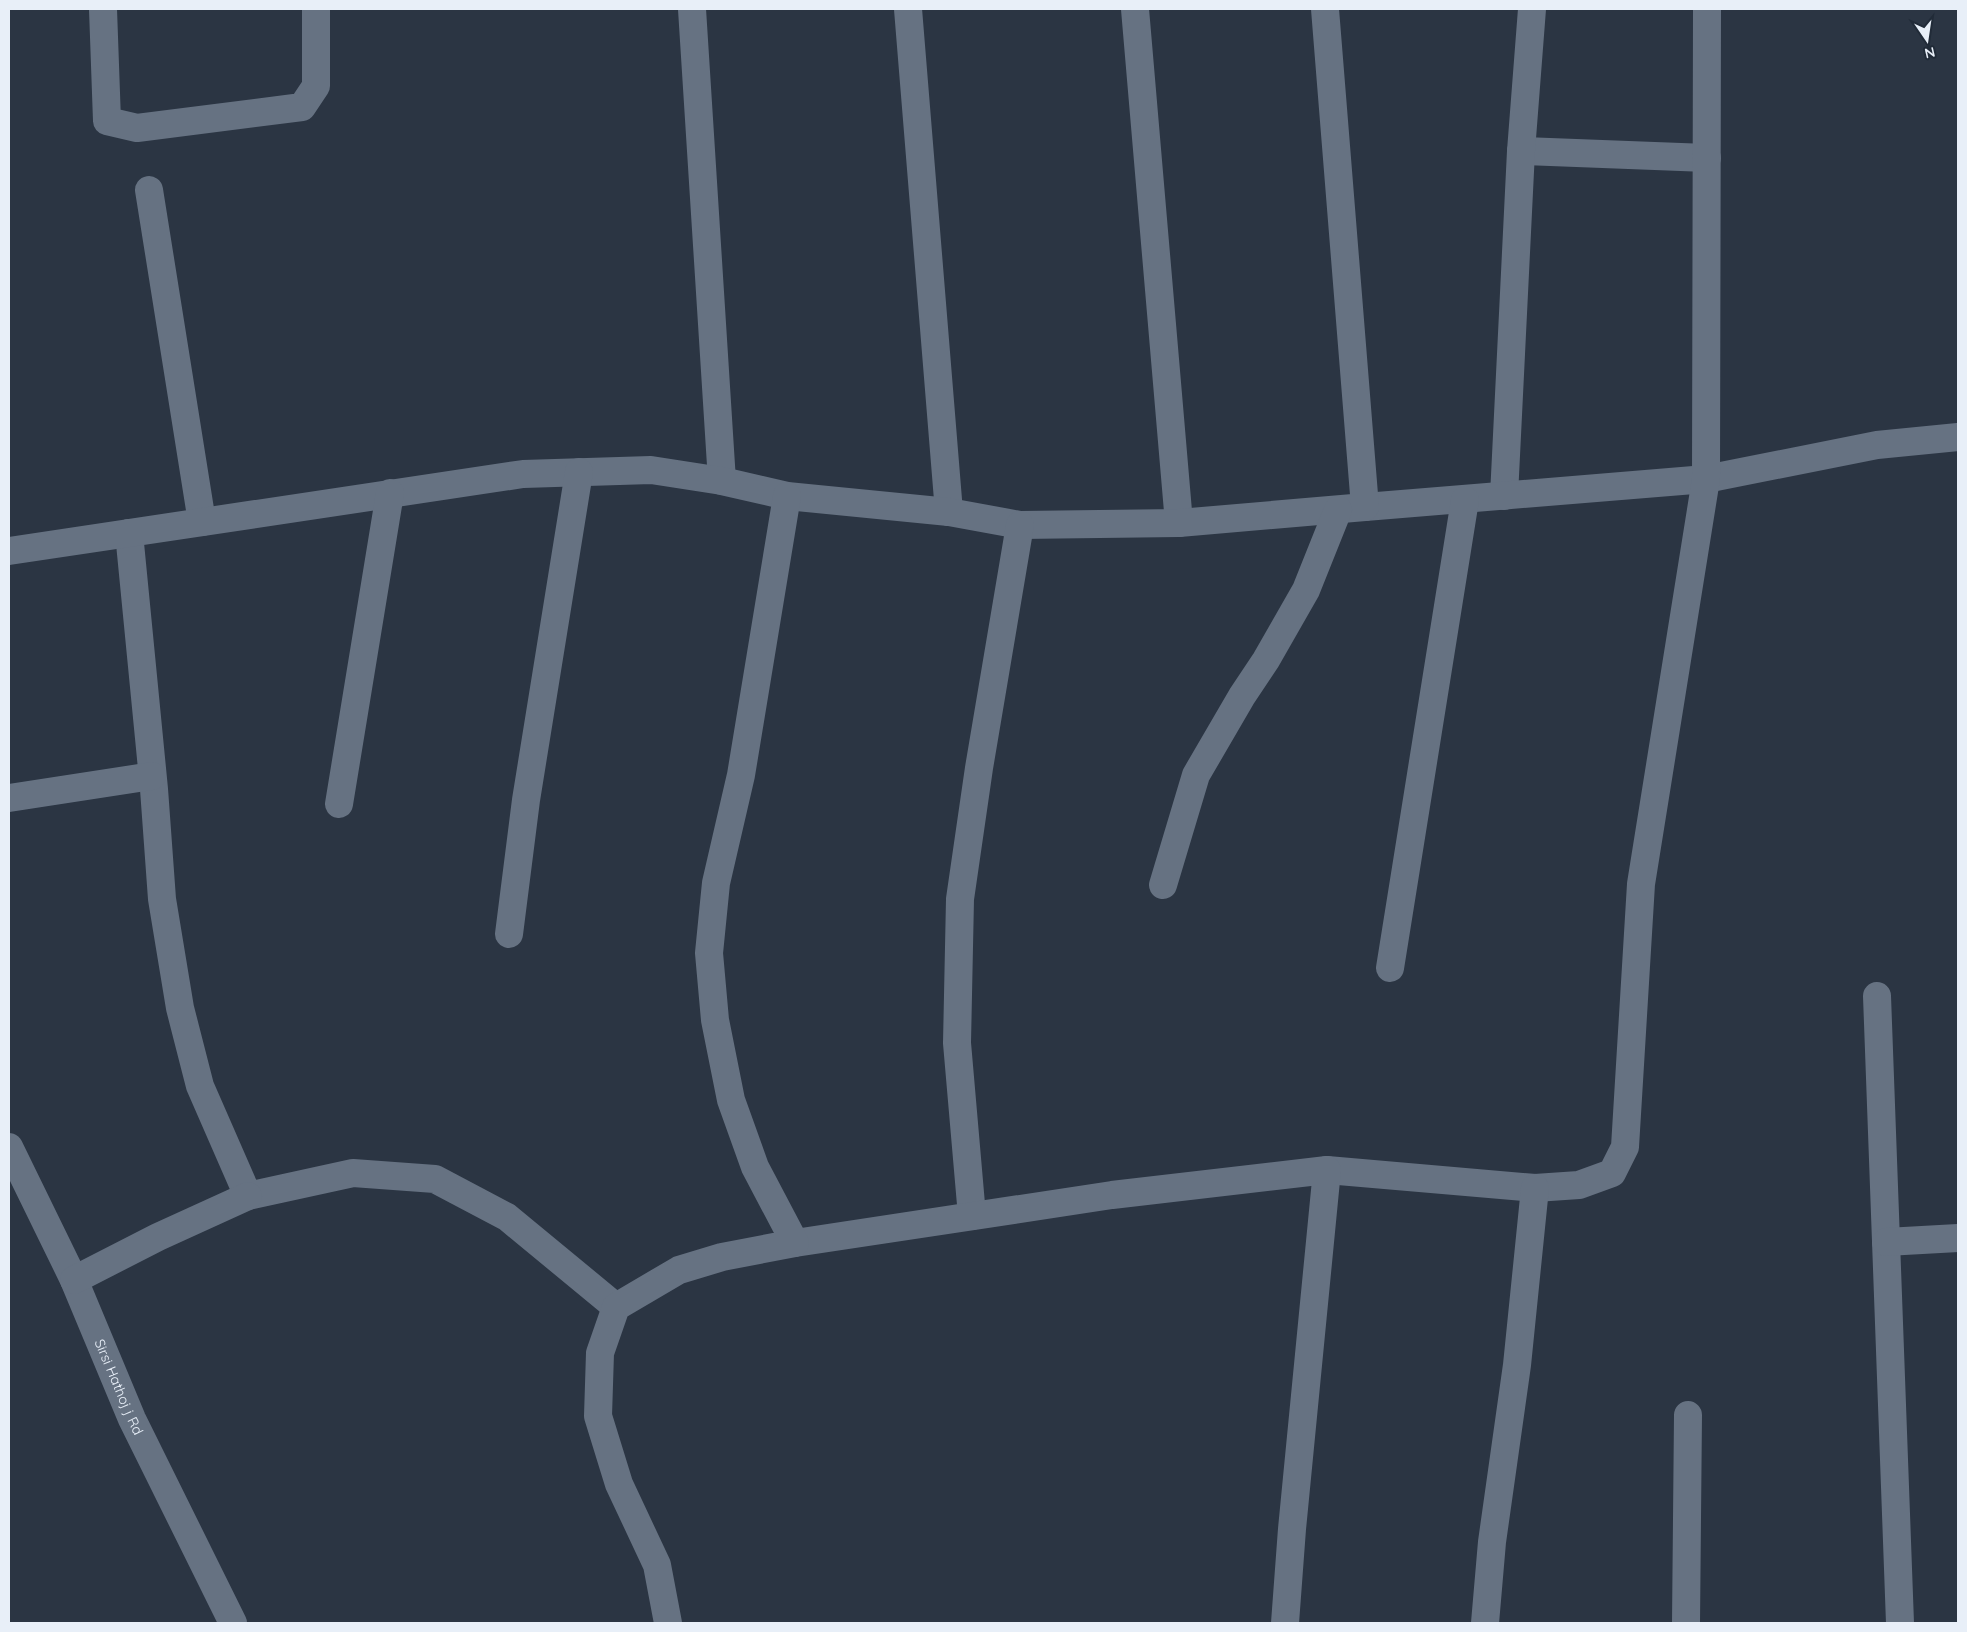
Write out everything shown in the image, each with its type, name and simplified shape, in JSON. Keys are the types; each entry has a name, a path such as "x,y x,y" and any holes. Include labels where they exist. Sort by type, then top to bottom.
{"street":[{"path":"103,9 106,121 137,128 302,107 316,86 316,9"},
{"path":"692,9 722,481"},
{"path":"908,9 949,512"},
{"path":"1135,9 1179,523"},
{"path":"1325,9 1365,507"},
{"path":"1504,496 1521,151 1532,9"},
{"path":"668,1623 657,1565 619,1484 598,1416 600,1353 616,1307 680,1270 722,1257 795,1242 1112,1195 1327,1170 1535,1188 1579,1185 1612,1173 1625,1147 1641,884 1706,479 1707,9"},
{"path":"1521,151 1707,158"},
{"path":"150,190 202,522"},
{"path":"9,551 523,474 651,470 722,481 787,496 949,512 1020,525 1179,523 1706,479 1877,445 1958,437"},
{"path":"509,934 526,800 579,472"},
{"path":"340,804 390,493"},
{"path":"787,496 741,775 716,883 709,953 715,1020 731,1100 755,1168 795,1242"},
{"path":"1390,968 1465,500"},
{"path":"1163,885 1196,775 1306,590 1338,510"},
{"path":"972,1216 957,1043 960,899 979,768 1020,525"},
{"path":"129,533 162,899 180,1008 200,1086 248,1196"},
{"path":"9,798 152,776"},
{"path":"1877,996 1900,1623"},
{"name":"Sirsi Hathoj j Rd","path":"9,1147 74,1280 132,1419 230,1617"},
{"path":"1285,1623 1292,1529 1327,1170"},
{"path":"74,1280 158,1237 248,1196 353,1173 435,1179 507,1217 616,1307"},
{"path":"1485,1623 1492,1542 1517,1365 1535,1188"},
{"path":"1886,1242 1958,1238"},
{"path":"1686,1623 1688,1415"},
{"path":"230,1617 254,1623"}]}
